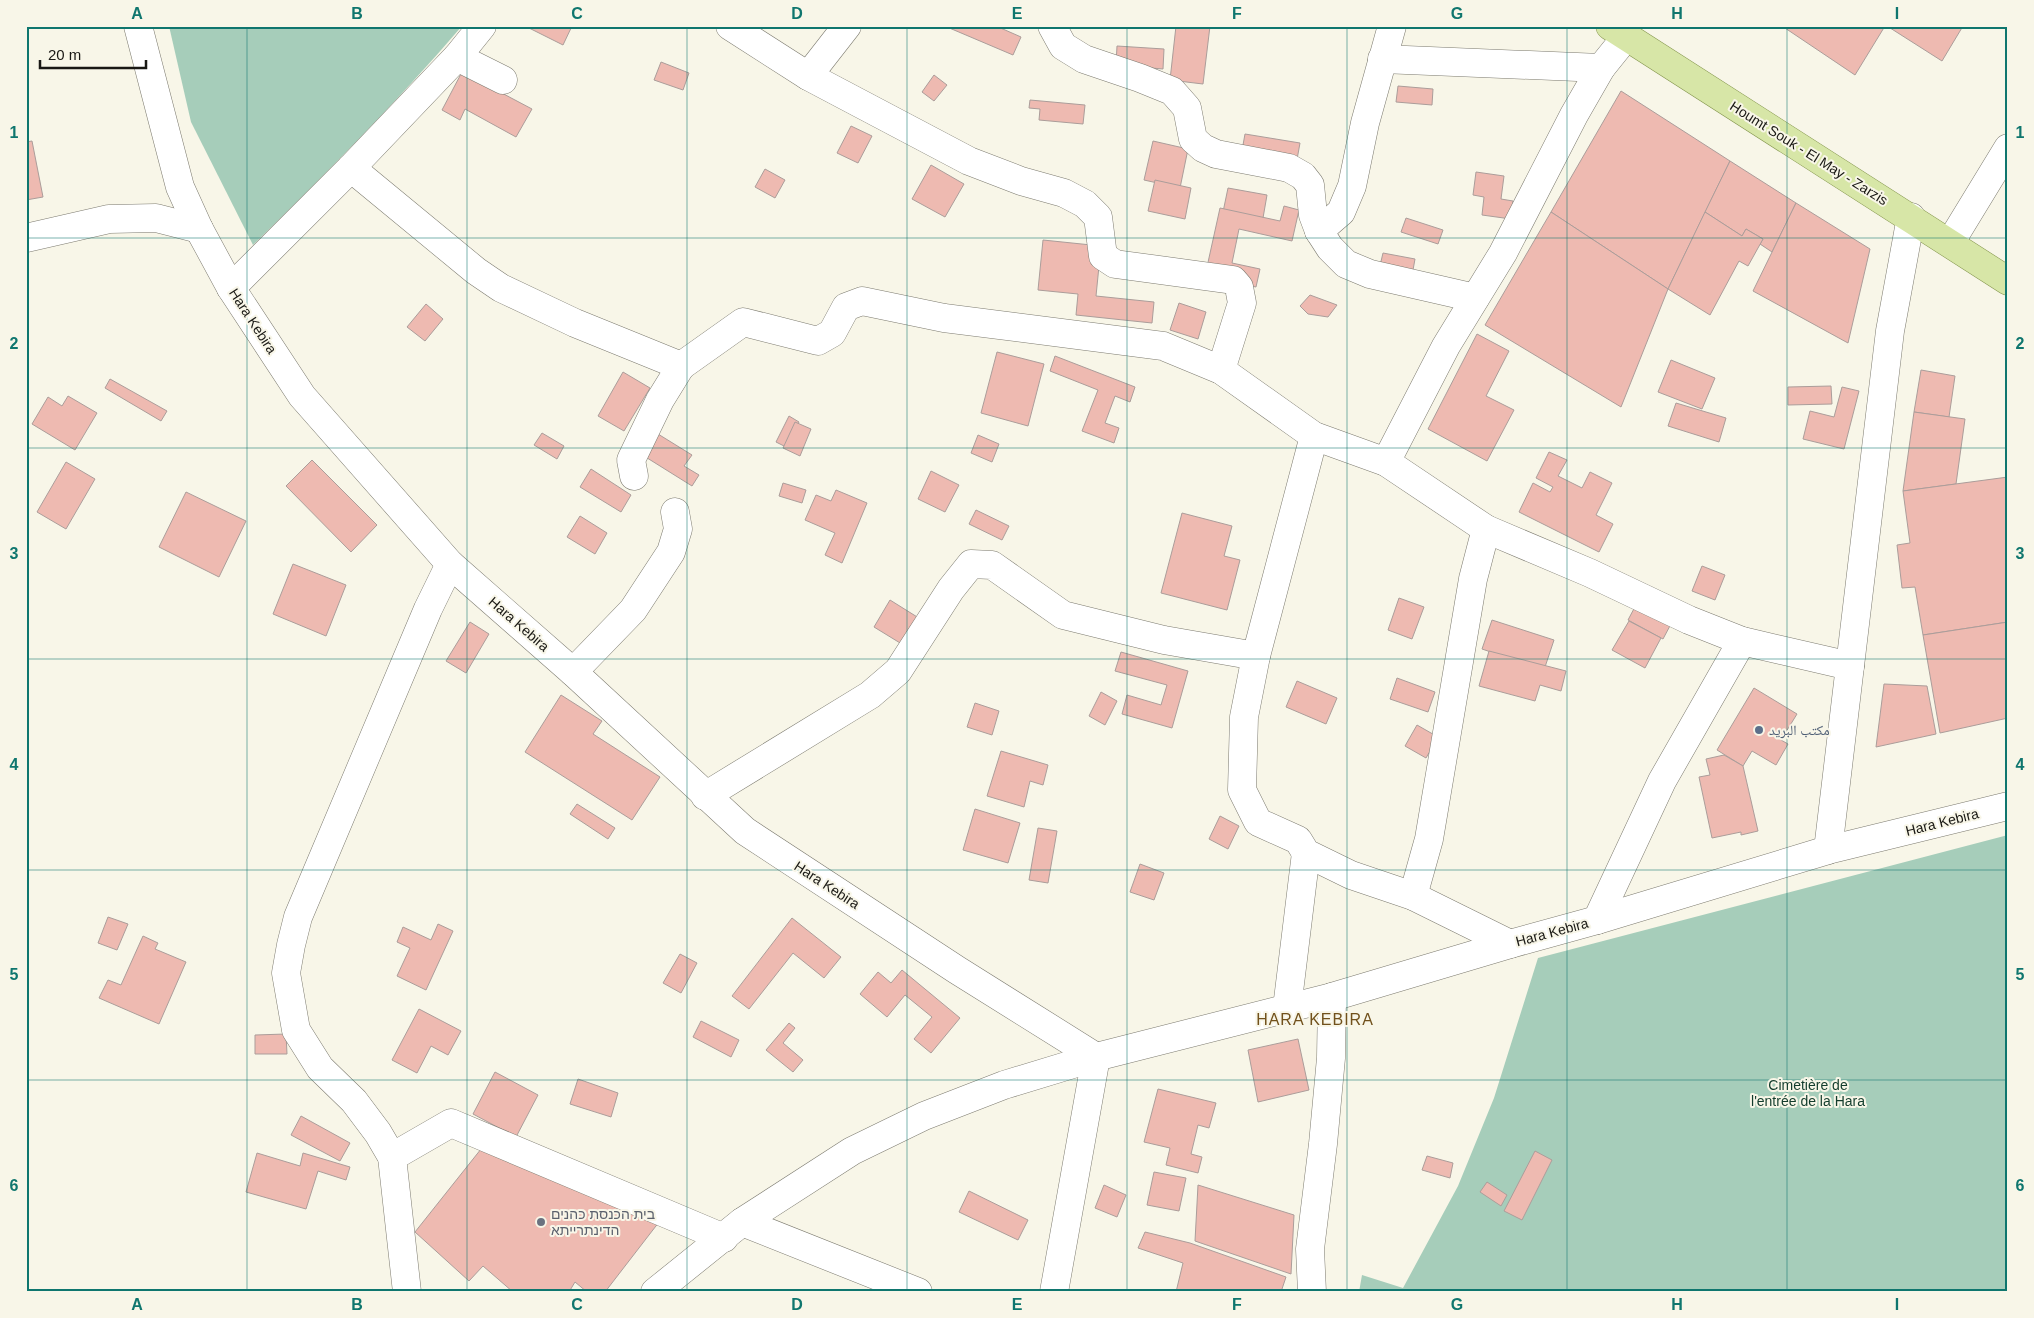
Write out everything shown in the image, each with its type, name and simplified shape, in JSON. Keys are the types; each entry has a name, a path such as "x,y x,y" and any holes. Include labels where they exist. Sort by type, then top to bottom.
{"main road":[{"name":"Houmt Souk - El May - Zarzis","path":"1618,32 2008,281"}],"street":[{"name":"Hara Kebira","path":"138,26 180,187 200,230 231,288 302,396 450,564 573,672 745,832 957,970 1096,1057"},
{"path":"231,288 351,168 457,57 482,26"},
{"path":"730,26 808,76 969,161 1022,181 1064,193 1085,204 1098,217 1103,256 1115,264 1233,280 1239,287 1242,303 1221,370"},
{"path":"808,76 847,26"},
{"path":"1052,26 1063,46 1084,59 1172,91 1188,108 1193,139 1203,148 1216,154 1289,168 1303,176 1310,185 1313,214 1319,230 1330,248 1346,264 1370,274 1475,298"},
{"path":"1319,230 1341,212 1352,186 1382,59 1392,26"},
{"path":"1386,462 1446,346 1503,252 1601,68 1618,32"},
{"path":"457,57 503,80"},
{"path":"1382,59 1601,68"},
{"path":"1950,243 2008,148"},
{"path":"351,168 476,271 501,288 575,323 681,366"},
{"path":"26,238 109,219 156,218 200,230"},
{"path":"1828,850 1890,331 1910,218"},
{"path":"634,476 631,460 660,400 681,366 744,322 818,341 832,333 846,308 862,301 944,318 1163,346 1221,370 1314,436 1386,462 1486,529 1590,573 1690,620 1742,640 1850,666"},
{"path":"1314,436 1256,656 1244,717 1242,790 1258,822 1298,840 1306,853 1351,875 1412,896 1510,944"},
{"path":"573,672 633,610 671,552 678,529 675,512"},
{"path":"1412,896 1429,839 1473,579 1486,529"},
{"path":"407,1292 392,1157 378,1132 354,1101 320,1068 296,1030 286,973 298,917 428,609 450,564"},
{"path":"705,796 870,695 898,671 951,589 971,564 992,564 1063,615 1164,640 1256,656"},
{"path":"1597,920 1662,781 1742,640"},
{"name":"Hara Kebira","path":"655,1292 733,1230 852,1150 924,1116 1004,1085 1096,1057 1332,997 1828,850 2008,806"},
{"path":"1287,1008 1306,853"},
{"path":"1312,1292 1310,1249 1331,1058 1332,997"},
{"path":"1054,1292 1096,1057"},
{"path":"392,1157 451,1123 733,1230 918,1292"}],"green space":[{"path":"169,26 462,26 360,138 253,245 191,122"},
{"name":"Cimetière de l'entrée de la Hara","path":"2008,835 2008,1292 1359,1292 1362,1275 1403,1288 1458,1186 1494,1098 1538,958"}],"building":[{"path":"525,26 572,26 563,45"},
{"path":"996,26 1021,37 1013,55 947,27"},
{"path":"1176,26 1210,26 1203,84 1170,80"},
{"path":"1782,26 1885,26 1855,75"},
{"path":"1887,26 1963,26 1942,61"},
{"path":"1117,46 1164,49 1163,69 1116,65"},
{"path":"661,62 689,73 683,90 654,80"},
{"path":"462,72 532,109 516,137 465,109 460,120 442,110"},
{"path":"934,75 947,85 934,101 922,92"},
{"path":"1398,86 1433,89 1432,105 1396,102"},
{"path":"1621,91 1730,161 1668,289 1551,212"},
{"path":"1030,100 1085,105 1083,124 1039,120 1040,109 1029,108"},
{"path":"851,126 872,136 858,163 837,153"},
{"path":"1245,134 1300,143 1294,176 1239,167"},
{"path":"32,141 43,197 26,200 26,142"},
{"path":"1153,141 1188,149 1180,188 1144,180"},
{"path":"1730,161 1796,203 1772,252 1760,244 1763,239 1746,229 1742,236 1705,212"},
{"path":"931,165 964,184 945,217 912,199"},
{"path":"765,169 785,180 775,198 755,187"},
{"path":"1476,172 1504,176 1501,199 1513,201 1511,219 1482,215 1484,197 1473,195"},
{"path":"1155,180 1191,188 1185,219 1148,211"},
{"path":"1228,188 1267,195 1263,218 1223,212"},
{"path":"1796,203 1870,249 1848,343 1753,291"},
{"path":"1284,206 1299,210 1292,241 1239,229 1232,263 1260,269 1256,287 1205,276 1220,208 1280,221"},
{"path":"1551,212 1668,289 1621,407 1485,325"},
{"path":"1705,212 1742,236 1746,229 1763,239 1748,266 1739,261 1710,315 1668,289"},
{"path":"1406,218 1443,230 1438,244 1401,232"},
{"path":"1043,240 1101,246 1096,296 1154,302 1152,323 1076,315 1078,294 1038,290"},
{"path":"1383,253 1415,259 1411,281 1378,274"},
{"path":"1310,295 1337,305 1328,317 1308,314 1300,306"},
{"path":"1179,303 1206,312 1198,339 1170,330"},
{"path":"426,304 443,319 425,341 407,327"},
{"path":"1477,334 1509,351 1486,396 1514,410 1487,461 1428,429"},
{"path":"997,352 1044,364 1028,426 981,413"},
{"path":"1055,356 1135,387 1130,402 1115,396 1105,423 1119,428 1114,443 1082,431 1098,390 1050,371"},
{"path":"1671,360 1715,378 1702,409 1658,392"},
{"path":"1921,370 1955,376 1949,417 1914,412"},
{"path":"623,372 650,388 624,431 598,416"},
{"path":"110,379 167,411 161,421 105,388"},
{"path":"1831,386 1832,404 1788,405 1788,387"},
{"path":"1842,387 1859,391 1844,449 1803,439 1810,411 1834,417"},
{"path":"68,396 97,413 75,450 32,424 48,397 62,406"},
{"path":"1676,403 1726,418 1719,442 1668,426"},
{"path":"1914,412 1965,419 1956,484 1903,491"},
{"path":"789,416 799,422 786,447 776,442"},
{"path":"795,422 811,429 800,456 783,448"},
{"path":"542,433 564,446 557,459 534,445"},
{"path":"658,434 692,455 684,466 699,475 692,486 644,456"},
{"path":"978,435 999,444 992,462 971,453"},
{"path":"1549,452 1567,460 1558,476 1582,488 1590,472 1612,483 1596,515 1613,524 1599,552 1519,512 1533,483 1550,492 1553,487 1536,478"},
{"path":"312,460 377,525 351,552 286,486"},
{"path":"66,462 95,479 66,529 37,512"},
{"path":"591,469 631,495 621,512 580,487"},
{"path":"931,471 959,485 945,512 918,499"},
{"path":"2008,477 2008,622 1923,635 1915,587 1902,588 1897,545 1910,543 1903,491"},
{"path":"783,483 806,490 802,503 779,496"},
{"path":"836,490 867,503 842,563 825,555 835,533 805,520 816,495 831,501"},
{"path":"186,492 246,521 219,577 159,547"},
{"path":"976,510 1009,526 1002,540 969,524"},
{"path":"1182,513 1232,526 1224,556 1240,560 1227,610 1161,593"},
{"path":"580,516 607,533 595,554 567,537"},
{"path":"293,564 346,585 326,636 273,614"},
{"path":"1702,566 1725,575 1715,600 1692,591"},
{"path":"1399,598 1424,607 1412,639 1388,630"},
{"path":"890,600 922,620 905,646 874,627"},
{"path":"1637,603 1672,622 1663,639 1628,620"},
{"path":"1492,620 1554,640 1544,670 1482,649"},
{"path":"1629,621 1661,638 1645,668 1612,650"},
{"path":"470,622 489,634 466,673 446,661"},
{"path":"2008,622 2008,718 1940,733 1923,635"},
{"path":"1489,651 1566,671 1561,691 1540,685 1535,701 1479,686"},
{"path":"1121,652 1188,671 1172,728 1122,714 1127,695 1161,705 1167,685 1115,671"},
{"path":"1397,678 1435,692 1428,712 1390,699"},
{"path":"1297,681 1337,698 1326,724 1286,707"},
{"path":"1884,684 1927,686 1936,734 1876,747"},
{"path":"1754,688 1797,714 1781,740 1788,744 1776,765 1752,751 1743,766 1717,750"},
{"path":"1101,692 1117,701 1105,725 1089,716"},
{"path":"561,695 602,721 593,734 660,777 632,820 525,752"},
{"path":"975,703 999,711 992,735 967,727"},
{"path":"1417,725 1438,737 1426,758 1405,746"},
{"path":"1001,751 1048,765 1043,785 1030,781 1024,807 987,796"},
{"path":"1724,755 1743,766 1758,831 1741,835 1741,832 1712,838 1699,777 1710,775 1706,759"},
{"path":"577,804 615,828 608,839 570,814"},
{"path":"975,809 1020,823 1008,863 963,850"},
{"path":"1220,816 1239,826 1228,849 1209,839"},
{"path":"1038,828 1057,831 1048,883 1029,880"},
{"path":"1140,864 1164,873 1154,900 1130,892"},
{"path":"108,917 128,924 117,950 98,943"},
{"path":"792,918 841,957 824,978 793,953 749,1009 732,996"},
{"path":"438,924 453,931 426,990 397,976 410,948 397,942 403,927 431,940"},
{"path":"143,936 158,943 155,949 186,962 159,1024 99,998 108,980 121,985"},
{"path":"680,954 697,963 681,993 663,983"},
{"path":"902,970 960,1018 931,1053 914,1039 932,1017 905,995 887,1017 860,994 878,972 891,983"},
{"path":"419,1009 461,1031 448,1055 431,1046 417,1073 392,1060"},
{"path":"701,1021 739,1040 731,1057 693,1037"},
{"path":"789,1023 795,1028 783,1043 803,1060 793,1072 766,1050"},
{"path":"286,1034 287,1054 255,1054 255,1035"},
{"path":"1298,1039 1309,1090 1258,1102 1248,1050"},
{"path":"495,1072 538,1095 516,1137 473,1114"},
{"path":"578,1079 618,1093 611,1117 570,1104"},
{"path":"1158,1089 1216,1103 1209,1128 1198,1125 1191,1154 1202,1157 1198,1173 1166,1165 1170,1148 1144,1142"},
{"path":"301,1116 350,1143 340,1161 291,1135"},
{"name":"בית הכנסת כהנים הדינתרייתא","path":"489,1139 666,1213 605,1292 587,1292 575,1282 569,1292 513,1292 483,1266 469,1281 415,1232"},
{"path":"1535,1151 1552,1160 1522,1220 1504,1211"},
{"path":"257,1153 300,1166 303,1153 350,1167 346,1180 318,1171 306,1209 246,1192"},
{"path":"1427,1156 1453,1163 1450,1178 1422,1170"},
{"path":"1154,1172 1186,1178 1179,1211 1147,1205"},
{"path":"1487,1182 1507,1195 1501,1206 1480,1192"},
{"path":"1104,1185 1126,1195 1117,1217 1095,1208"},
{"path":"1198,1185 1294,1215 1291,1274 1195,1241"},
{"path":"969,1191 1028,1220 1018,1240 959,1212"},
{"path":"1145,1232 1190,1243 1286,1277 1281,1292 1176,1292 1183,1263 1138,1248"}],"place":[{"name":"مكتب البريد","path":"1759,730"},
{"name":"בית הכנסת כהנים הדינתרייתא","path":"541,1222"}],"district":[{"name":"HARA KEBIRA","path":"1315,1019"}]}
